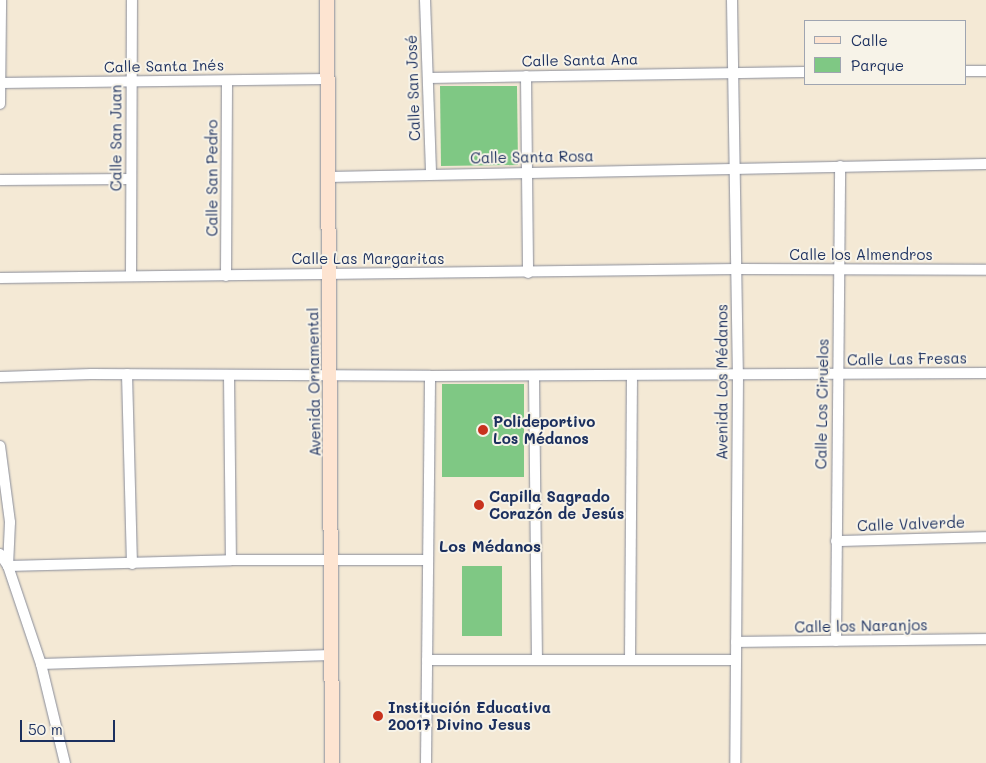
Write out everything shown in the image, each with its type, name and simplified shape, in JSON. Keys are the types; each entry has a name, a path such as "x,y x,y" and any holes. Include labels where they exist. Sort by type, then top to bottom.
{"street":[{"path":"0,0 0,104"},
{"name":"Calle San Juan","path":"131,276 132,0"},
{"name":"Avenida Ornamental","path":"327,0 332,763"},
{"name":"Calle San José","path":"425,0 431,174"},
{"name":"Avenida Los Médanos","path":"732,0 738,376 735,763"},
{"path":"966,71 986,71"},
{"name":"Calle Santa Ana","path":"428,78 804,72"},
{"path":"526,76 528,273"},
{"name":"Calle Santa Inés","path":"0,83 328,79"},
{"name":"Calle San Pedro","path":"226,276 227,80"},
{"name":"Calle Santa Rosa","path":"328,177 986,164"},
{"name":"Calle Los Ciruelos","path":"836,641 836,374 840,166"},
{"path":"0,180 131,179"},
{"name":"Calle Las Margaritas","path":"0,278 737,269"},
{"name":"Calle los Almendros","path":"737,269 986,270"},
{"name":"Calle Las Fresas","path":"0,377 127,374 738,376 986,373"},
{"path":"127,374 132,564"},
{"path":"229,375 231,560"},
{"path":"426,763 430,376"},
{"path":"534,376 537,660"},
{"path":"630,660 632,376"},
{"path":"0,446 10,522 8,566"},
{"name":"Calle Valverde","path":"836,541 986,537"},
{"path":"0,554 8,566 41,664 65,763"},
{"path":"8,566 332,558 427,560"},
{"name":"Calle los Naranjos","path":"736,642 986,639"},
{"path":"41,664 332,655"},
{"path":"427,660 736,660"}],"green space":[{"path":"440,86 517,86 518,165 441,166"},
{"name":"Polideportivo Los Médanos","path":"442,384 524,384 524,477 442,477"},
{"path":"462,566 502,566 502,636 462,636"}],"place":[{"name":"Polideportivo Los Médanos","path":"483,430"},
{"name":"Capilla Sagrado Corazón de Jesús","path":"479,505"},
{"name":"Institución Educativa 20017 Divino Jesus","path":"378,716"}],"district":[{"name":"Los Médanos","path":"490,546"}]}
